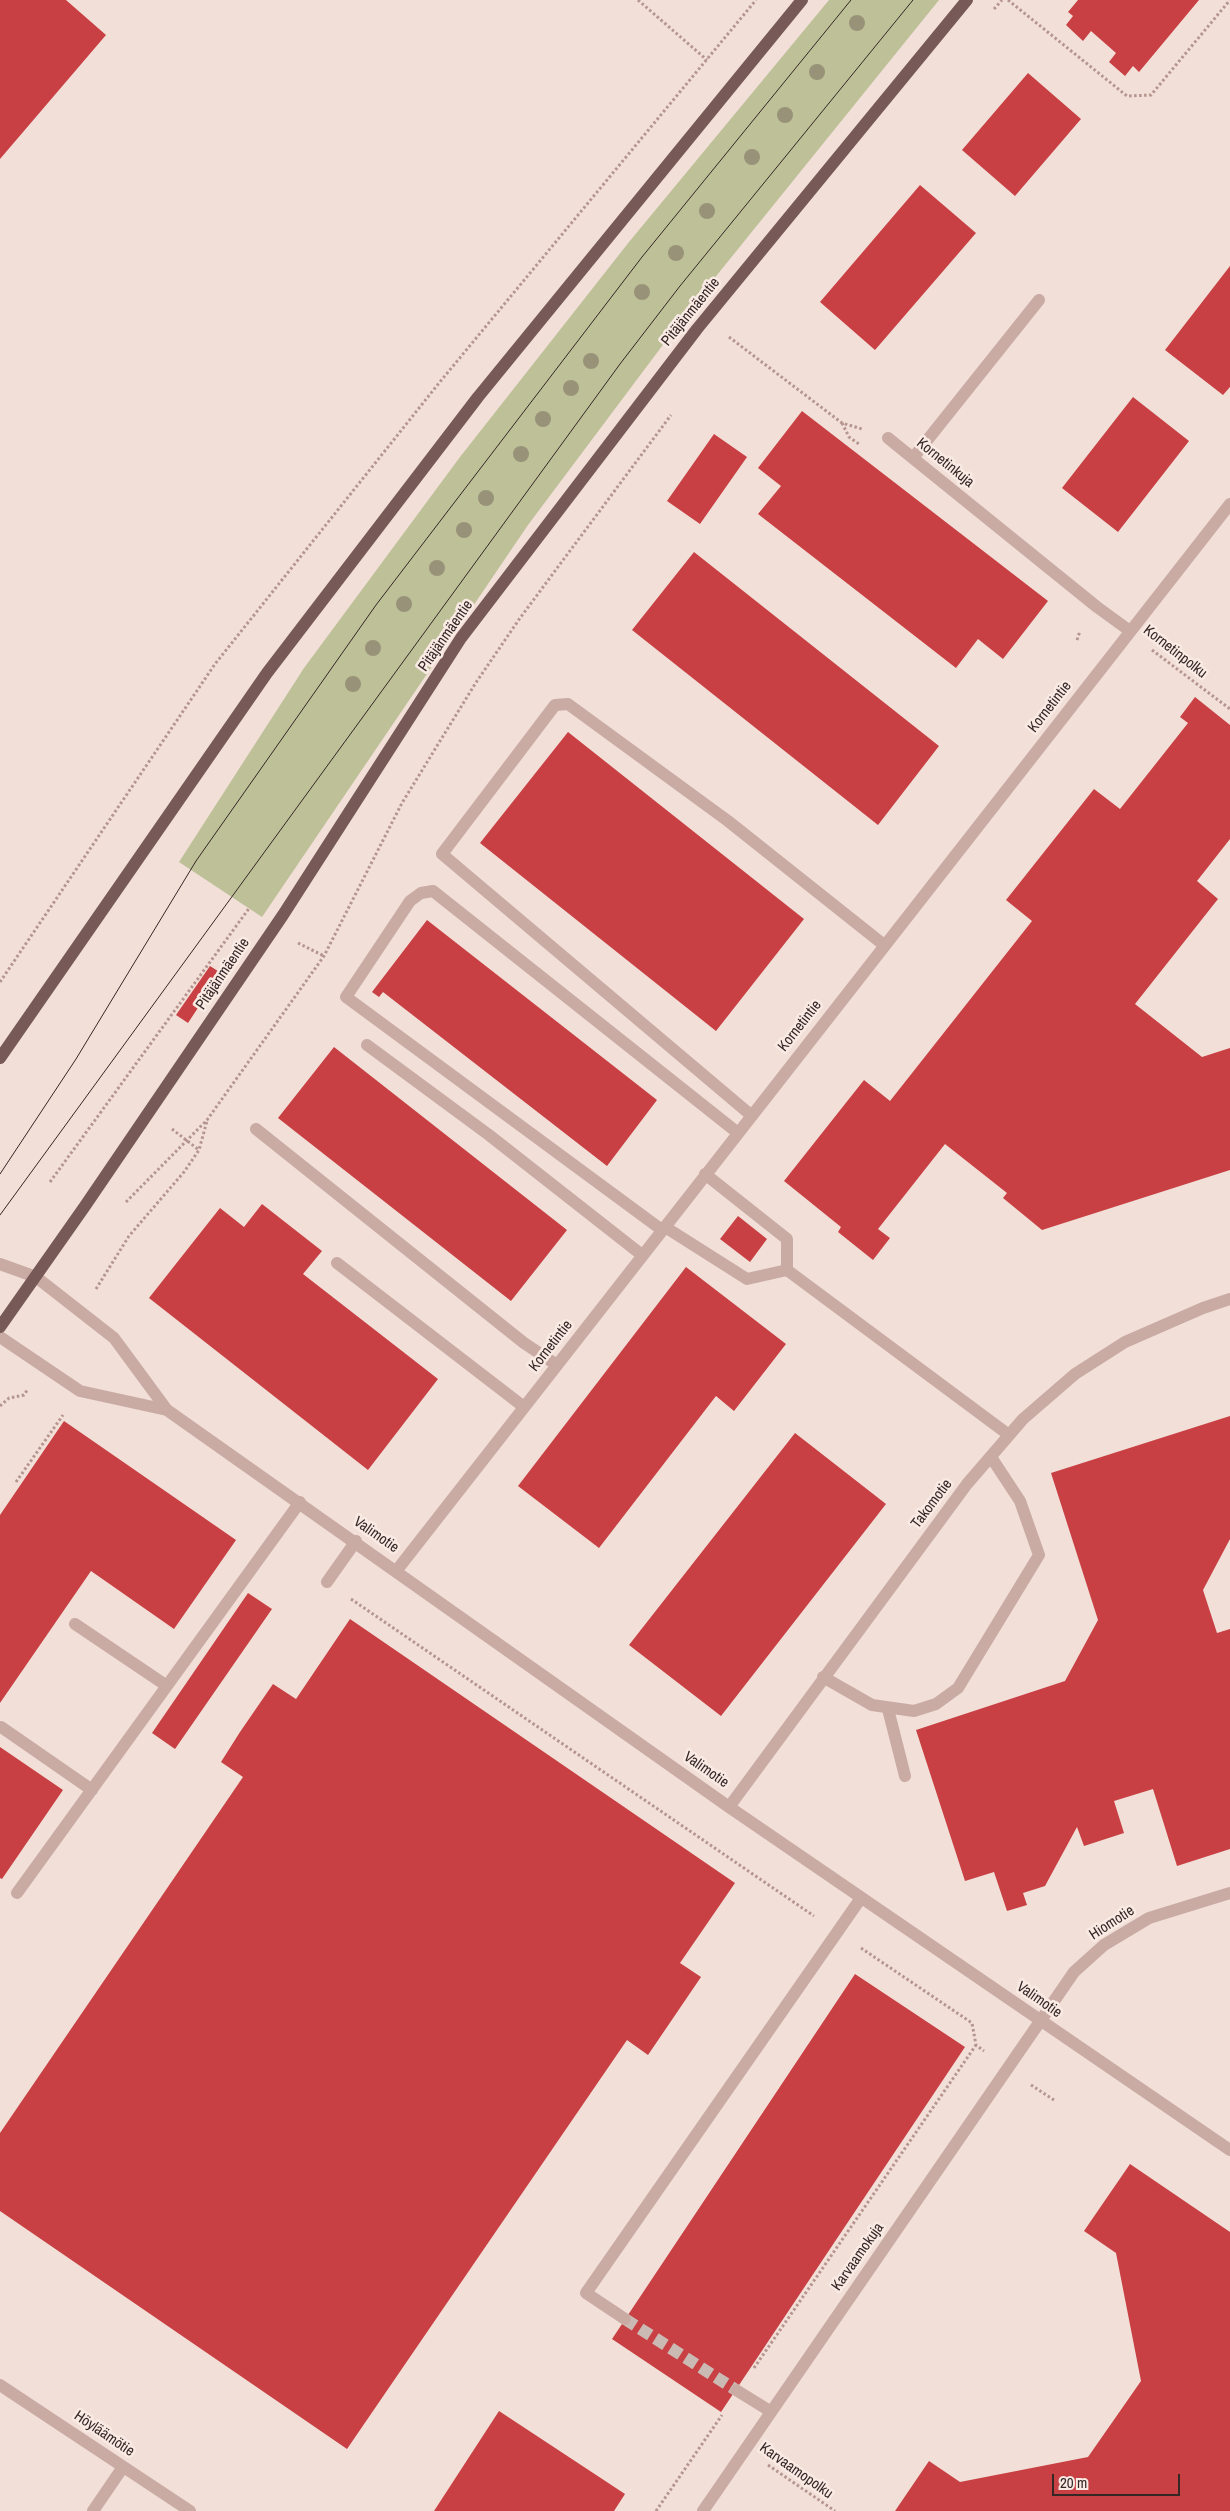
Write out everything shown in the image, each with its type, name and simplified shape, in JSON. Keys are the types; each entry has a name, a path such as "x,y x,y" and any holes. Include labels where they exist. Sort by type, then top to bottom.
{"main road":[{"path":"0,1058 267,673 478,397 802,0"},
{"name":"Pitäjänmäentie","path":"0,1327 283,915 461,638 697,329 967,0"}],"street":[{"path":"913,458 1039,300"},
{"name":"Kornetinkuja","path":"888,438 1097,607 1130,631"},
{"name":"Kornetintie","path":"397,1570 1230,504"},
{"path":"752,1116 442,854 555,705 568,704 728,820 884,945"},
{"path":"738,1133 433,891 421,892 410,902 346,998 664,1228 746,1279 787,1270 1009,1435"},
{"path":"367,1045 489,1135 642,1255"},
{"path":"256,1129 524,1343 557,1365"},
{"path":"705,1174 787,1239 787,1270"},
{"path":"336,1263 524,1407"},
{"name":"Valimotie","path":"0,1264 36,1277 114,1338 167,1410 356,1541 861,1898 1230,2150"},
{"name":"Takomotie","path":"729,1806 967,1484 1023,1419 1075,1374 1125,1342 1203,1308 1230,1299"},
{"name":"Valimotie","path":"0,1337 43,1368 80,1391 167,1410"},
{"path":"823,1677 872,1705 888,1709 914,1711 936,1704 958,1688 1039,1555 1020,1501 991,1457"},
{"path":"17,1893 300,1502"},
{"path":"327,1582 356,1541"},
{"path":"75,1624 167,1686"},
{"path":"888,1709 905,1776"},
{"path":"1,1727 92,1790"},
{"name":"Hiomotie","path":"1040,2021 1074,1972 1104,1945 1149,1918 1230,1893"},
{"path":"625,2320 586,2294 861,1898"},
{"name":"Karvaamokuja","path":"703,2511 1040,2021"},
{"name":"Höyläämötie","path":"0,2385 190,2511"},
{"path":"738,2391 770,2411"},
{"path":"93,2511 123,2467"}],"path":[{"path":"638,0 707,60"},
{"path":"0,982 215,664 439,383 756,0"},
{"path":"1008,0 1127,96 1151,94 1230,0"},
{"path":"723,345 729,337 842,423 888,438"},
{"path":"125,1203 207,1120 324,956 402,803 475,684 520,618 677,407"},
{"name":"Kornetinpolku","path":"1130,631 1230,709"},
{"path":"50,1182 250,908"},
{"path":"298,943 324,956"},
{"path":"81,1311 129,1236 184,1172 199,1150 207,1120"},
{"path":"172,1129 199,1150"},
{"path":"0,1406 9,1398 24,1395 43,1368"},
{"path":"16,1482 65,1412"},
{"path":"327,1582 972,2023 976,2045 656,2511"},
{"name":"Karvaamopolku","path":"746,2448 835,2511"}],"green space":[{"path":"829,0 939,0 692,306 528,525 262,917 179,862 304,668 460,457 629,242"}],"building":[{"path":"0,0 66,0 106,35 0,159"},
{"path":"1078,0 1199,0 1139,72 1133,66 1125,76 1109,62 1116,53 1091,31 1083,41 1066,25 1073,16 1068,12"},
{"path":"1028,73 1081,119 1015,196 962,150"},
{"path":"920,185 976,233 875,350 820,302"},
{"path":"1230,266 1230,387 1223,395 1165,350"},
{"path":"1133,397 1189,441 1118,532 1062,488"},
{"path":"802,411 1048,601 1003,659 978,639 956,668 758,514 781,486 758,468"},
{"path":"714,434 747,457 700,524 667,501"},
{"path":"694,552 939,746 878,825 632,630"},
{"path":"1195,697 1230,725 1230,839 1197,881 1218,899 1135,1004 1202,1057 1230,1048 1230,1170 1042,1230 1003,1198 1007,1193 945,1144 878,1229 890,1238 873,1260 838,1232 841,1227 784,1181 864,1080 890,1101 1032,921 1006,900 1094,789 1120,809 1188,723 1180,717"},
{"path":"568,732 804,919 716,1031 480,843"},
{"path":"427,920 657,1100 607,1166 383,992 379,997 372,992"},
{"path":"210,966 221,973 188,1023 176,1015"},
{"path":"334,1047 567,1230 511,1301 278,1118"},
{"path":"262,1204 322,1251 303,1274 438,1379 368,1470 149,1298 220,1208 244,1227"},
{"path":"738,1216 767,1239 750,1262 720,1239"},
{"path":"686,1267 786,1344 734,1411 716,1396 599,1548 518,1486"},
{"path":"1230,1416 1230,1539 1203,1590 1217,1633 1230,1629 1230,1849 1177,1866 1153,1789 1114,1801 1124,1833 1084,1846 1077,1827 1045,1886 1023,1893 1027,1905 1007,1911 994,1872 965,1881 916,1730 1065,1681 1098,1620 1051,1473"},
{"path":"64,1421 236,1540 174,1629 91,1571 0,1703 0,1515"},
{"path":"795,1433 886,1504 721,1716 629,1645"},
{"path":"248,1593 272,1609 175,1749 152,1733"},
{"path":"350,1619 735,1883 680,1963 701,1977 648,2055 627,2040 347,2449 0,2211 0,2133 243,1777 221,1762 240,1732 273,1684 296,1699"},
{"path":"0,1747 63,1790 2,1879 0,1878"},
{"path":"855,1974 965,2047 721,2412 612,2339"},
{"path":"1130,2164 1230,2232 1230,2511 895,2511 929,2461 960,2482 1088,2457 1141,2381 1116,2253 1084,2231"},
{"path":"499,2411 625,2494 614,2511 434,2511"}],"tunnel":[{"path":"625,2319 736,2390"}],"tram line":[{"path":"0,1174 76,1059 196,861 376,605 642,257 851,0"},
{"path":"0,1215 620,364 680,286 913,0"}]}
